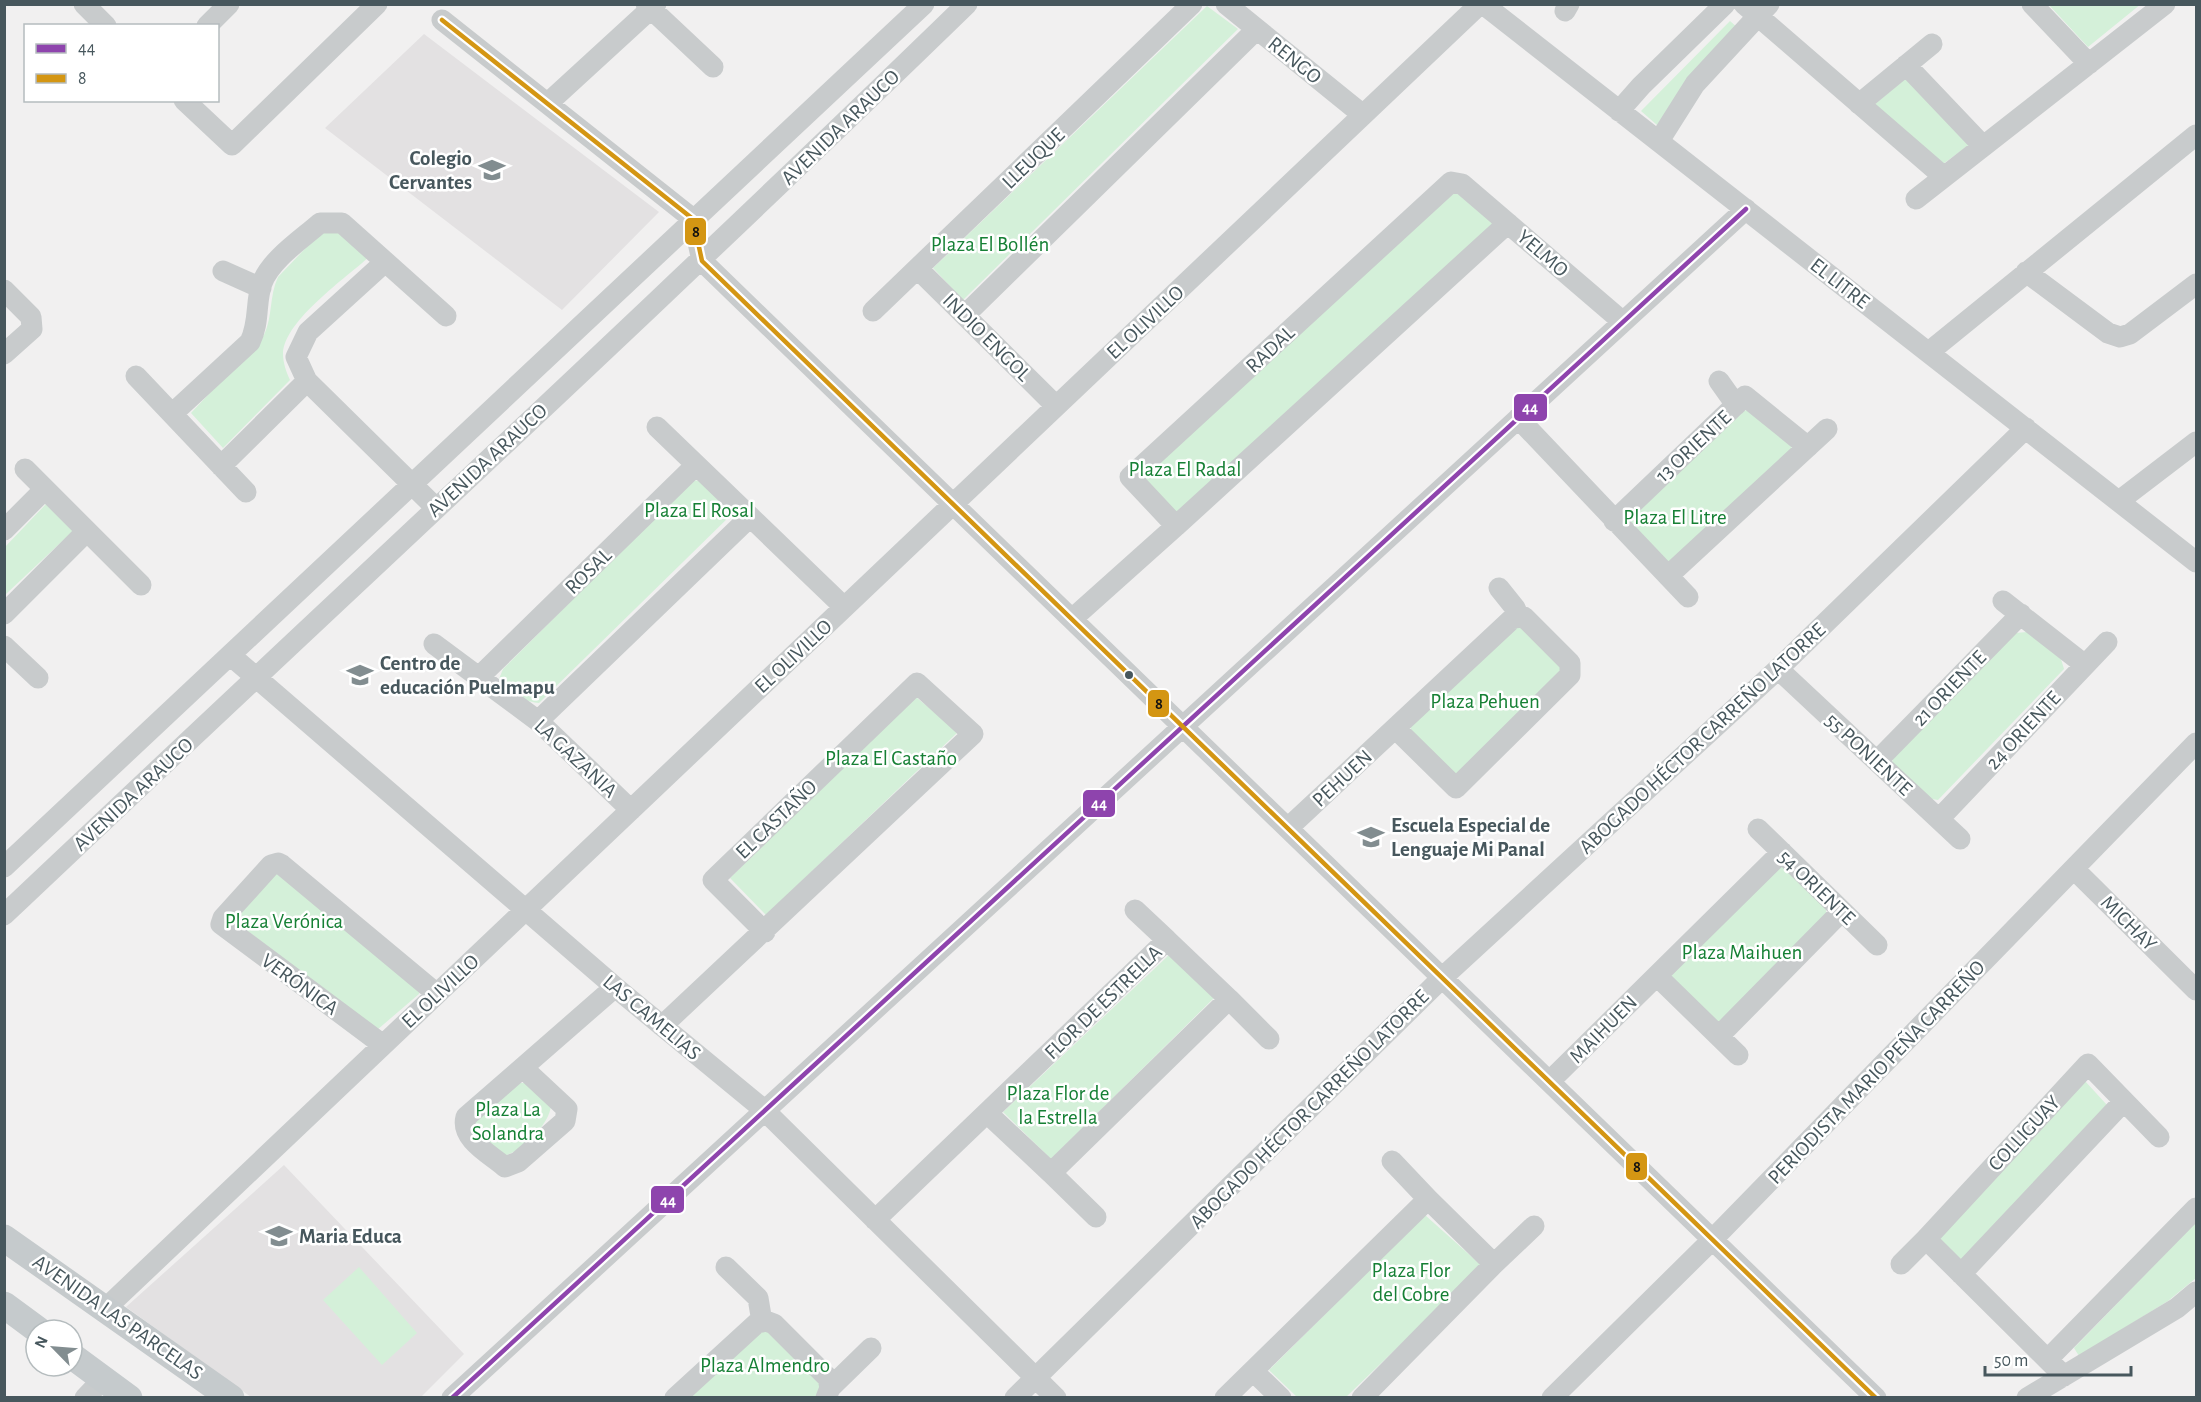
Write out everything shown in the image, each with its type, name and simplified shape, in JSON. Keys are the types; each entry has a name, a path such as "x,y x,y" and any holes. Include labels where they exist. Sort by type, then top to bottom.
{"main road":[{"name":"AVENIDA LAS PARCELAS","path":"4,1238 231,1398"},
{"path":"4,1305 24,1320"},
{"path":"84,1373 94,1388 129,1398"}],"street":[{"path":"84,4 104,24"},
{"path":"209,24 230,4"},
{"path":"186,102 232,146 377,4"},
{"name":"AVENIDA ARAUCO","path":"4,867 924,4"},
{"name":"AVENIDA ARAUCO","path":"4,915 435,507 702,261 967,4"},
{"name":"LLEUQUE","path":"873,311 1192,4"},
{"name":"RENGO","path":"1226,4 1363,115"},
{"name":"EL LITRE","path":"1481,4 2196,562"},
{"name":"EL OLIVILLO","path":"106,1308 1481,4"},
{"path":"1619,111 1641,86 1725,4"},
{"path":"2032,4 2089,64"},
{"path":"548,103 651,6 713,67"},
{"path":"1916,198 2089,64 2159,6"},
{"path":"1659,141 1695,84 1757,8 1859,104 1944,177"},
{"path":"442,20 693,219 702,261 1876,1398"},
{"path":"964,315 1257,29"},
{"path":"1859,104 1932,44"},
{"path":"1906,65 1983,146"},
{"path":"1929,352 2196,135"},
{"name":"RADAL","path":"1176,526 1130,477 1449,184 1462,184"},
{"name":"YELMO","path":"1462,184 1623,322"},
{"path":"452,1398 763,1109 1746,209"},
{"path":"172,414 250,342 257,327 261,288 272,267 320,223 342,223 446,316"},
{"path":"1072,619 1508,223"},
{"path":"385,262 308,332 296,357 307,381 435,507"},
{"name":"INDIO ENGOL","path":"918,269 1056,406"},
{"path":"223,272 261,288"},
{"path":"2026,272 2108,333 2120,337 2130,334 2196,285"},
{"path":"4,290 32,317 32,329 4,354"},
{"path":"136,376 246,492"},
{"path":"221,466 307,381"},
{"path":"1719,381 1741,401 1808,447"},
{"name":"13 ORIENTE","path":"1614,521 1741,401"},
{"path":"1518,418 1688,597"},
{"path":"657,427 844,607"},
{"name":"ABOGADO HÉCTOR CARREÑO LATORRE","path":"1015,1398 1443,978 1778,669 2026,428"},
{"path":"1668,576 1827,429"},
{"path":"2119,501 2196,442"},
{"name":"ROSAL","path":"479,677 696,465"},
{"path":"26,469 141,585"},
{"path":"4,530 45,489"},
{"path":"538,721 750,517"},
{"path":"4,614 87,531"},
{"path":"1396,729 1456,788 1570,675 1570,663 1521,617 1499,588"},
{"path":"2003,601 2085,665"},
{"name":"21 ORIENTE","path":"1876,761 2020,614"},
{"name":"PEHUEN","path":"1288,828 1513,618 1521,617"},
{"name":"24 ORIENTE","path":"1939,819 2107,642"},
{"name":"LA GAZANIA","path":"434,644 538,721 631,810"},
{"path":"4,646 38,678"},
{"name":"LAS CAMELIAS","path":"230,655 615,987 763,1109 1056,1398"},
{"name":"55 PONIENTE","path":"1778,669 1960,839"},
{"name":"EL CASTAÑO","path":"662,1026 765,932 973,734 917,683 713,880 765,932"},
{"name":"PERIODISTA MARIO PEÑA CARREÑO","path":"1552,1398 1713,1239 2196,743"},
{"name":"54 ORIENTE","path":"1758,829 1877,945"},
{"name":"MAIHUEN","path":"1550,1081 1782,852"},
{"name":"VERÓNICA","path":"383,1045 221,924 223,918 271,865 278,863 282,865 437,994"},
{"name":"MICHAY","path":"2074,869 2192,977"},
{"name":"FLOR DE ESTRELLA","path":"1135,910 1269,1039"},
{"path":"1719,1036 1842,911"},
{"name":"FLOR DE ESTRELLA","path":"875,1220 1167,940"},
{"path":"1657,976 1738,1055"},
{"path":"524,1068 567,1109 565,1121 518,1162 506,1167 468,1136 464,1125 466,1117 615,987"},
{"path":"1051,1173 1229,999"},
{"name":"COLLIGUAY","path":"1901,1264 2088,1064 2160,1137"},
{"path":"1961,1274 2124,1101"},
{"path":"987,1113 1096,1217"},
{"path":"1392,1161 1494,1264"},
{"path":"1225,1398 1428,1199"},
{"path":"2048,1359 2196,1208"},
{"path":"1362,1398 1534,1226"},
{"path":"1926,1239 2064,1376"},
{"path":"726,1267 758,1298 762,1322"},
{"path":"2027,1398 2177,1308 2196,1292"},
{"path":"675,1398 757,1323 762,1322 774,1324 828,1378 828,1393"},
{"path":"828,1393 871,1348"},
{"path":"1253,1371 1281,1398"}],"shaded area":[{"name":"Colegio Cervantes","path":"424,34 659,212 562,310 325,128"},
{"name":"Maria Educa","path":"284,1165 464,1354 421,1397 251,1397 126,1307"}],"green space":[{"path":"2049,4 2141,4 2088,47 2049,5"},
{"name":"Plaza El Bollén","path":"1207,6 1238,29 963,300 933,268"},
{"path":"1730,21 1738,28 1657,125 1641,111"},
{"path":"1907,77 1969,145 1943,164 1874,105"},
{"name":"Plaza El Radal","path":"1455,187 1498,223 1177,515 1136,474"},
{"path":"336,231 370,256 318,300 294,327 286,340 283,353 290,380 223,448 191,413 264,335 278,277 321,232"},
{"name":"Plaza El Litre","path":"1741,410 1751,411 1791,443 1792,452 1674,565 1665,562 1628,524 1630,513"},
{"name":"Plaza El Rosal","path":"692,480 707,482 732,505 732,514 539,703 527,701 506,689 499,679 503,669"},
{"path":"46,504 73,531 5,595 5,547"},
{"name":"Plaza Pehuen","path":"1525,624 1563,663 1564,674 1462,773 1455,774 1412,735 1410,724 1511,626"},
{"path":"2027,632 2061,659 2064,669 1938,800 1926,798 1891,766 1895,752 2015,633"},
{"name":"Plaza El Castaño","path":"916,697 958,732 766,915 730,878"},
{"name":"Plaza Maihuen","path":"1774,866 1785,866 1825,904 1827,917 1723,1025 1714,1025 1670,982 1671,972"},
{"name":"Plaza Verónica","path":"276,868 419,984 419,994 377,1030 229,917"},
{"name":"Plaza Flor de la Estrella","path":"1170,954 1215,997 1051,1159 1003,1112"},
{"path":"2085,1081 2107,1105 1962,1260 1937,1238"},
{"name":"Plaza La Solandra","path":"511,1083 526,1083 551,1106 545,1121 534,1136 519,1149 504,1156 472,1129 473,1116"},
{"name":"Plaza Flor del Cobre","path":"1425,1215 1482,1266 1346,1397 1297,1397 1269,1370"},
{"path":"2196,1222 2196,1278 2168,1301 2079,1356 2074,1348"},
{"path":"359,1267 417,1333 382,1365 323,1300"},
{"name":"Plaza Almendro","path":"761,1325 823,1380 822,1391 815,1397 682,1398"}],"transit line":[{"name":"8","path":"442,20 693,219 702,261 1876,1398"},
{"name":"44","path":"452,1398 1746,209"}],"place":[{"name":"Colegio Cervantes","path":"492,170"},
{"name":"Centro de educación Puelmapu","path":"360,675"},
{"name":"Escuela Especial de Lenguaje Mi Panal","path":"1371,837"},
{"name":"Maria Educa","path":"279,1236"}]}
